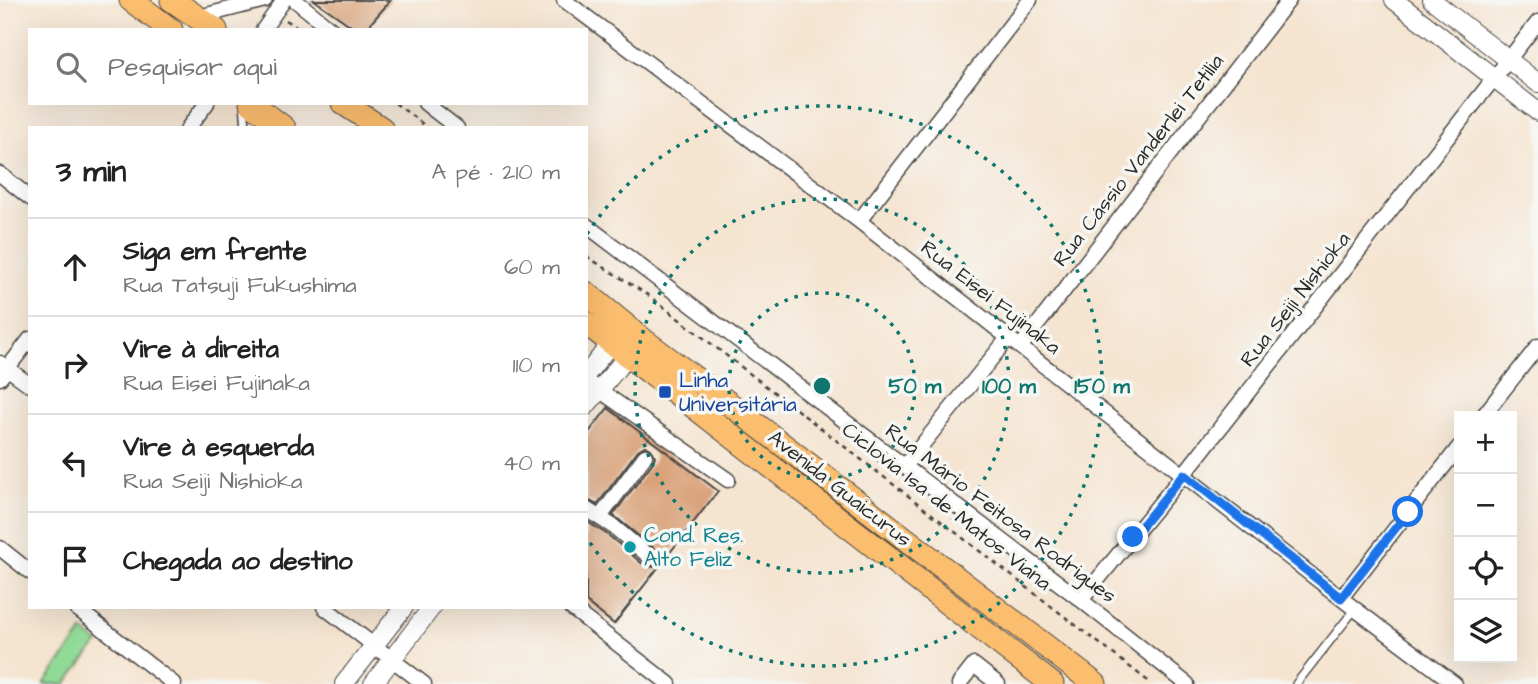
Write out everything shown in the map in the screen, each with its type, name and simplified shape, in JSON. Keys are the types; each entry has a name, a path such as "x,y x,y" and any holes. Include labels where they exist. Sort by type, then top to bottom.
{"main road":[{"path":"131,0 168,28"},
{"path":"172,0 212,28"},
{"path":"254,105 281,126"},
{"path":"347,105 373,117"},
{"name":"Avenida Guaicurus","path":"588,295 627,340 1052,684"},
{"name":"Avenida Guaicurus","path":"588,324 627,340 727,402 1095,684"}],"street":[{"path":"195,18 265,0"},
{"path":"264,28 284,0"},
{"path":"295,0 330,28"},
{"name":"Rua Eisei Fujinaka","path":"564,0 859,222 1455,684"},
{"path":"859,222 1030,0"},
{"name":"Rua Cássio Vanderlei Tetilia","path":"905,466 1014,342 1289,0"},
{"path":"1394,0 1538,112"},
{"path":"1432,0 1538,83"},
{"name":"Rua Seiji Nishioka","path":"1081,600 1184,474 1538,22"},
{"path":"190,126 205,105"},
{"path":"428,105 454,126"},
{"path":"0,174 28,196"},
{"name":"Rua Mário Feitosa Rodrigues","path":"588,227 1081,600 1187,684"},
{"path":"588,373 627,340"},
{"path":"627,340 592,386 728,480"},
{"path":"28,341 3,370 28,384"},
{"path":"1487,411 1538,346"},
{"path":"1341,598 1454,453"},
{"path":"600,517 645,456"},
{"path":"588,510 651,558"},
{"path":"0,548 28,570"},
{"path":"78,609 174,684"},
{"path":"327,609 424,684"},
{"path":"344,684 402,609"},
{"path":"373,684 430,609"},
{"path":"573,609 669,684"},
{"path":"959,684 974,665 998,684"}],"lane":[{"path":"244,105 246,126"},
{"path":"1296,684 1355,609"}],"path":[{"path":"274,13 299,28"},
{"path":"397,105 425,126"},
{"name":"Ciclovia Isa de Matos Viana","path":"588,257 648,295 1152,684"}],"green space":[{"path":"83,631 98,643 66,684 44,684"}],"building":[{"path":"314,0 391,0 367,28 354,28"},
{"name":"Cond. Res. Alto Feliz","path":"608,408 718,491 614,624 588,604 588,522 645,566 655,567 661,559 657,551 613,515 655,456 651,449 645,446 638,450 597,505 588,500 588,433"}],"place":[{"name":"Linha Universitária","path":"665,392"},
{"name":"Cond. Res. Alto Feliz","path":"630,547"}],"route":[{"path":"1133,537 1184,474 1341,598 1408,512"}]}
